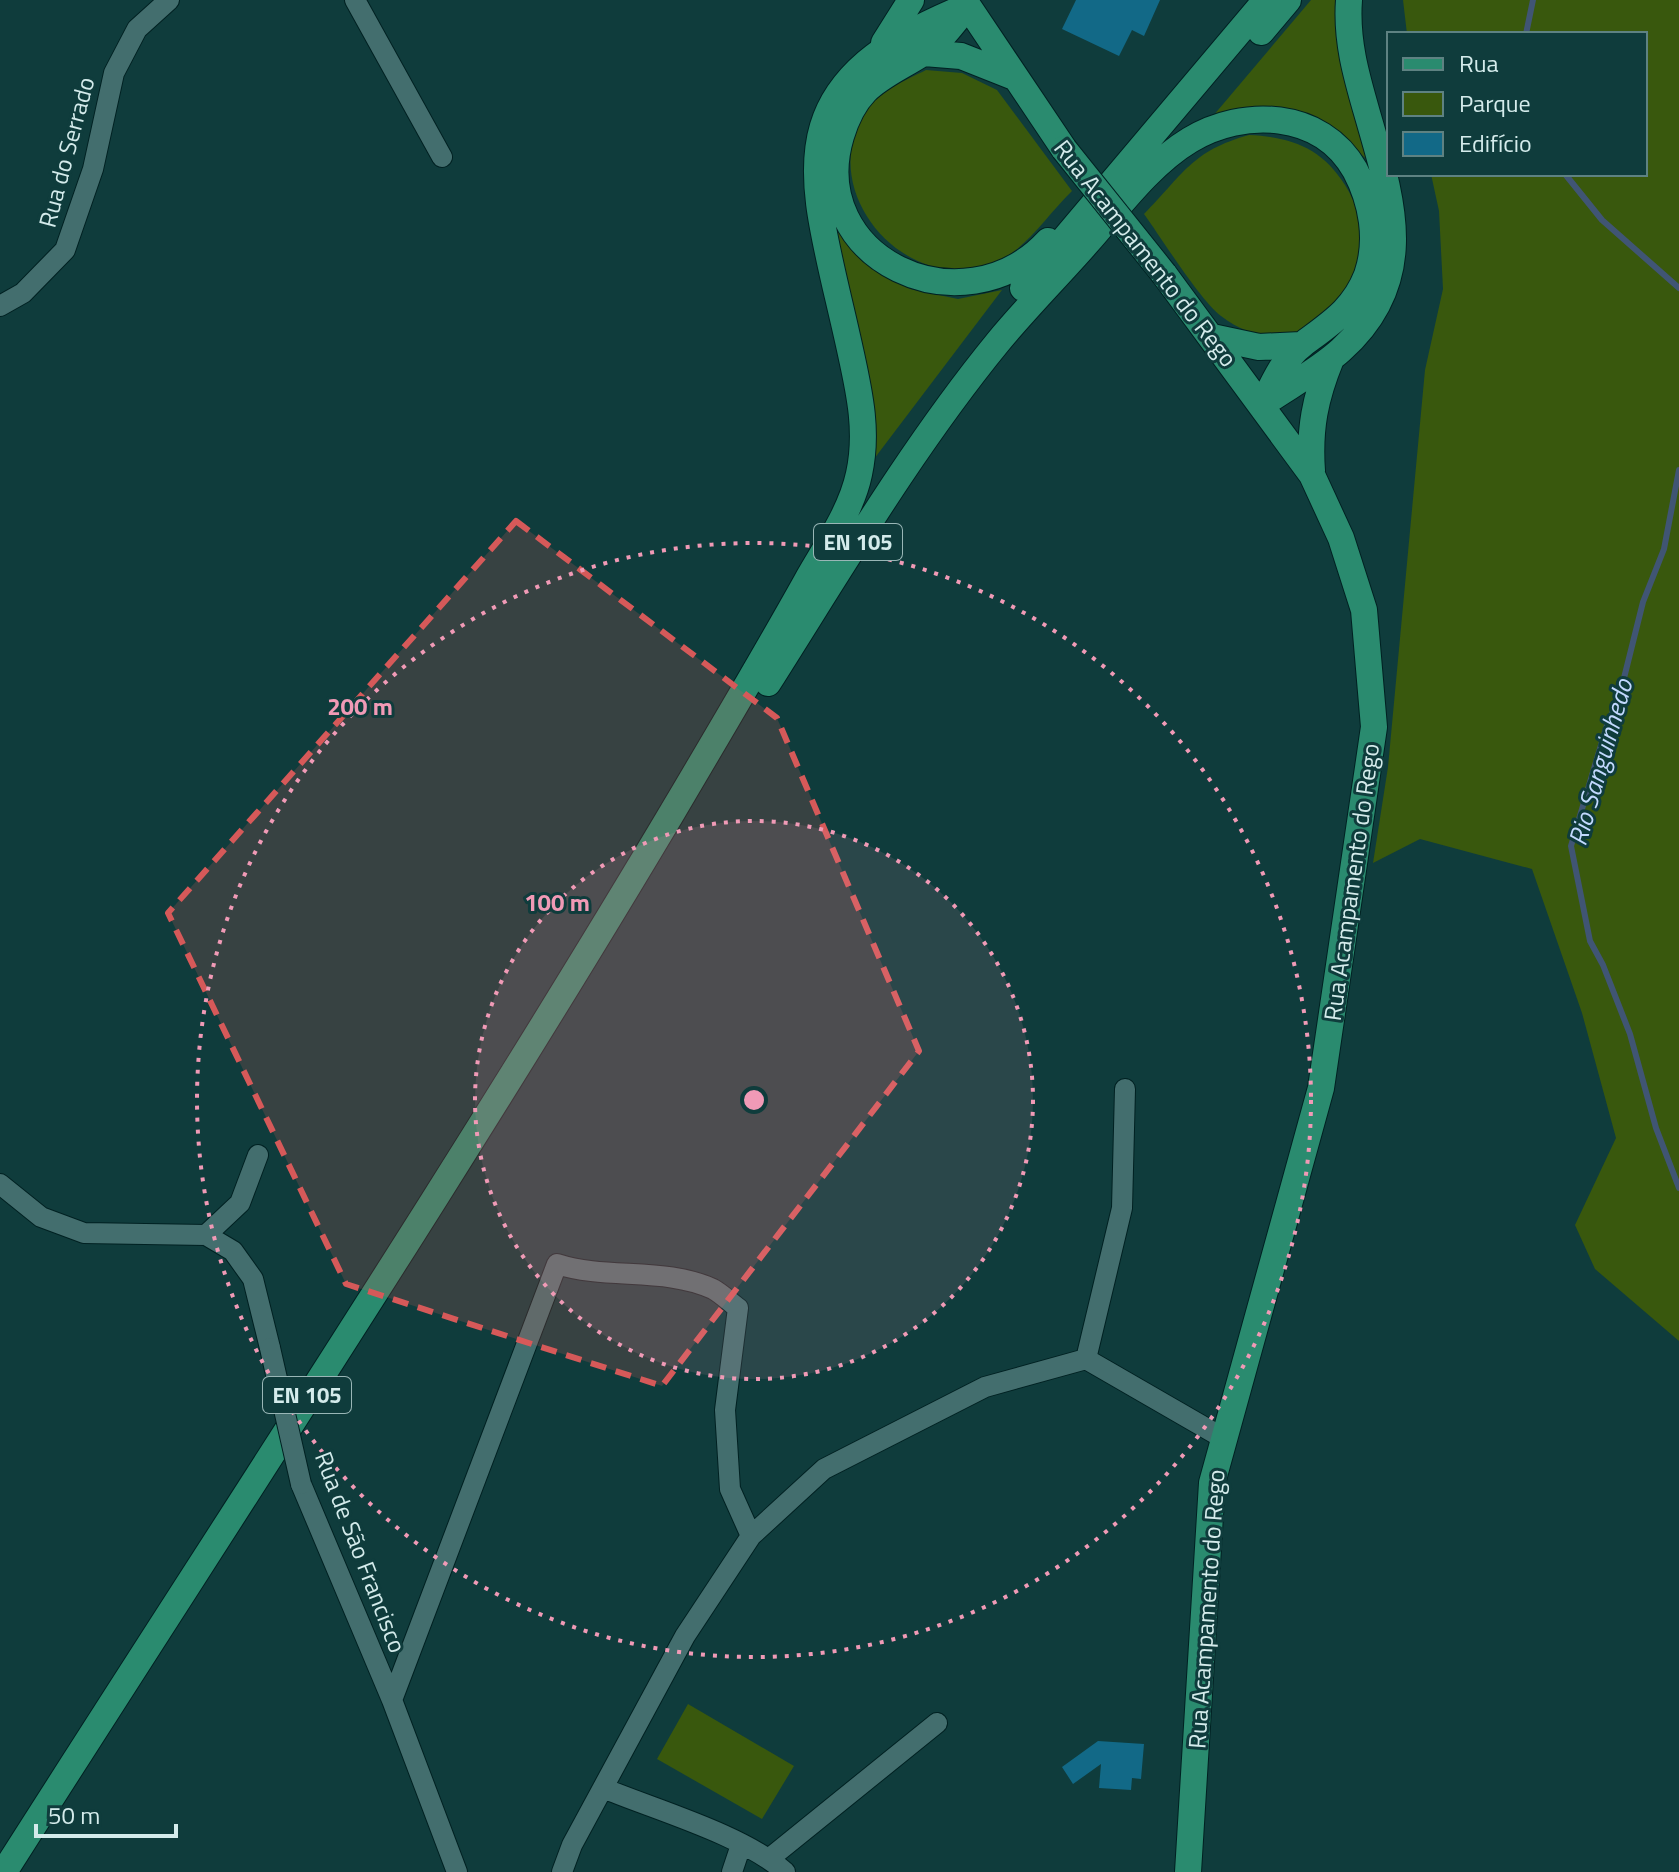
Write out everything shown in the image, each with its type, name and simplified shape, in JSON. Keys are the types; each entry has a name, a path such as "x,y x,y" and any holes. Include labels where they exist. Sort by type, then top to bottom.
{"main road":[{"path":"877,52 911,0"},
{"name":"EN 105","path":"610,918 752,678 882,479 985,333 1266,0"},
{"name":"EN 105","path":"4,1872 610,918 937,425 998,343 1136,188 1168,141 1288,0"},
{"path":"1263,404 1331,359 1352,339 1377,305 1395,249 1391,198 1351,56 1349,0"},
{"path":"752,678 843,517 859,475 865,415 819,205 814,163 835,96 845,81 877,52 928,21 966,3"},
{"path":"966,3 924,53 881,75 864,93 841,135 835,164 839,195 849,222 896,269 923,280 959,285 994,277 1016,266 1041,249 1151,135"},
{"name":"Rua Acampamento do Rego","path":"966,3 1064,149 1263,404 1312,475 1341,538 1364,610 1374,727 1321,1088 1212,1483 1188,1872"},
{"path":"924,53 961,56 1014,77"},
{"path":"1136,188 1186,142 1239,120 1266,118 1299,124 1326,139 1350,161 1363,186 1372,216 1373,243 1368,271 1359,293 1340,318 1301,345 1275,378 1263,404"},
{"path":"1212,337 1259,347 1301,345"},
{"path":"1312,475 1309,438 1313,409 1331,359"}],"street":[{"name":"Rua do Serrado","path":"0,306 23,293 65,250 93,169 114,73 137,29 169,0"},
{"path":"355,0 442,157"},
{"path":"1086,1359 1122,1208 1125,1089"},
{"path":"0,1184 41,1217 84,1233 206,1235 240,1203 258,1155"},
{"name":"Rua de São Francisco","path":"206,1235 233,1251 253,1279 301,1484 392,1700 457,1872"},
{"path":"392,1700 557,1264 579,1271 648,1274 712,1289 738,1308 725,1410 730,1489 751,1536"},
{"path":"562,1872 603,1788 685,1636 751,1536 824,1469 985,1387 1086,1359 1223,1438"},
{"path":"603,1788 741,1845 778,1865 937,1723"},
{"path":"732,1872 741,1845"}],"highlighted area":[{"path":"516,521 777,718 919,1051 662,1386 346,1284 168,913"}],"green space":[{"path":"1311,0 1341,0 1375,167 1336,133 1302,114 1263,109 1213,116"},
{"path":"1403,0 1679,0 1679,1341 1595,1269 1575,1225 1616,1138 1582,1013 1532,869 1420,839 1373,863 1388,767 1425,370 1443,289 1439,211 1431,176 1647,176 1647,32 1407,32"},
{"path":"926,70 962,73 997,90 1072,191 1028,239 997,262 964,270 932,266 903,253 878,232 861,205 851,174 853,142 866,111 885,92"},
{"path":"1249,135 1278,138 1316,153 1345,185 1360,220 1361,253 1352,283 1335,309 1311,326 1282,335 1252,332 1221,316 1192,283 1144,214 1189,166 1229,141"},
{"path":"834,215 867,262 910,289 958,299 1002,290 874,459"},
{"path":"688,1704 794,1766 762,1819 657,1759"}],"building":[{"path":"1076,0 1160,0 1144,36 1132,30 1119,56 1062,29"},
{"path":"1098,1741 1144,1744 1141,1779 1132,1778 1131,1790 1099,1788 1101,1764 1073,1784 1062,1767"}],"waterway":[{"name":"Rio Sanguinhedo","path":"1526,32 1533,0"},
{"name":"Rio Sanguinhedo","path":"1567,176 1602,220 1679,288"},
{"name":"Rio Sanguinhedo","path":"1679,470 1664,549 1643,602 1619,698 1607,725 1571,846 1590,941 1603,965 1630,1034 1656,1128 1679,1188"}]}
